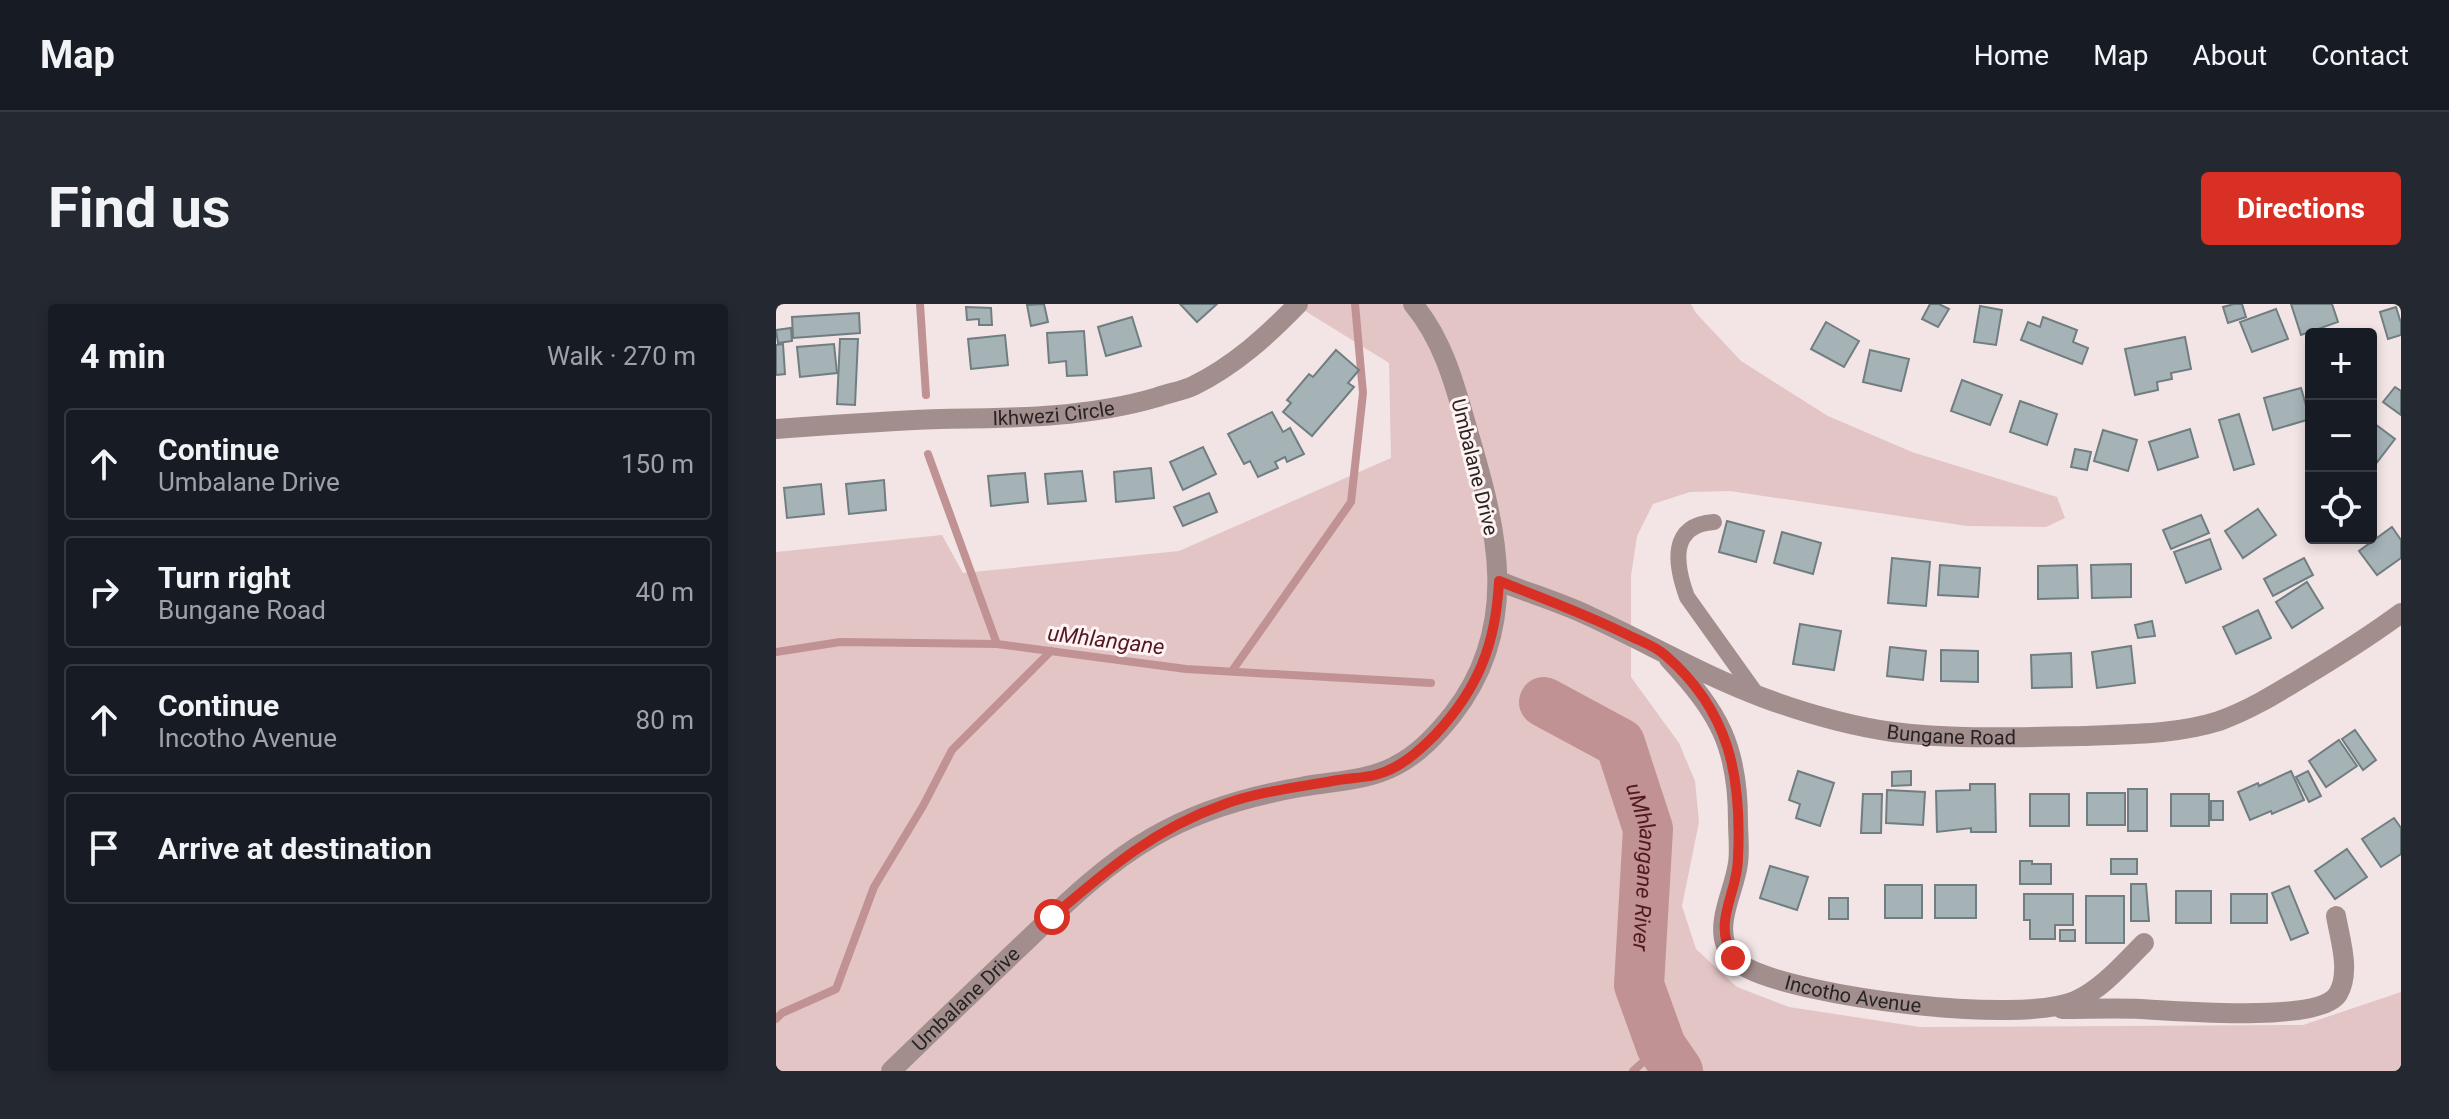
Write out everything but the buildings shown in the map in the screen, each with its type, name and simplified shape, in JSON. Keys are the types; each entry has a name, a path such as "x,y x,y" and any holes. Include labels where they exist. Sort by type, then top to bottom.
{"street":[{"name":"Ikhwezi Circle","path":"776,429 914,420 1011,418 1122,406 1191,387 1257,345 1298,304"},
{"name":"Umbalane Drive","path":"891,1071 1052,917 1104,872 1151,838 1227,803 1303,786 1374,775 1411,758 1445,724 1471,689 1480,672 1494,628 1499,581 1493,535 1483,482 1454,381 1440,344 1413,304"},
{"name":"Bungane Road","path":"1499,581 1578,611 1757,695 1829,718 1896,732 2011,738 2130,734 2216,722 2253,707 2401,613"},
{"name":"Incotho Avenue","path":"1664,653 1701,693 1727,740 1738,800 1738,863 1725,912 1723,934 1733,958 1745,967 1768,977 1916,1006 2026,1009 2075,1001 2109,978 2144,943"},
{"path":"2026,1009 2139,1009 2215,1014 2309,1007 2331,1001 2339,991 2344,973 2336,916"}],"lane":[{"path":"1714,522 1691,527 1680,542 1683,587 1757,695"}],"shaded area":[{"path":"1294,304 1691,304 1741,361 1828,416 1912,452 2057,497 2065,518 2046,527 1967,526 1730,491 1690,492 1653,504 1637,536 1631,576 1631,677 1679,743 1695,781 1699,822 1682,906 1696,949 1737,987 1789,1007 1920,1027 2303,1025 2401,992 2401,1071 776,1071 776,552 942,535 963,573 1179,551 1391,458 1389,363"}],"waterway":[{"path":"920,304 926,395"},
{"path":"1232,671 1351,502 1363,393 1355,304"},
{"path":"928,454 997,644"},
{"name":"uMhlangane","path":"776,652 840,642 997,644 1186,669 1431,683"},
{"path":"776,1019 782,1013 836,989 874,887 923,806 952,750 1051,651"},
{"name":"uMhlangane River","path":"1544,702 1620,743 1648,829 1639,985 1661,1046 1678,1071"},
{"path":"1633,1071 1661,1046"}],"route":[{"path":"1052,917 1128,854 1182,822 1227,803 1261,794 1374,775 1411,758 1445,724 1480,672 1494,628 1499,581 1578,611 1664,653 1701,693 1713,712 1727,740 1738,800 1738,863 1725,912 1723,934 1733,958"}]}
